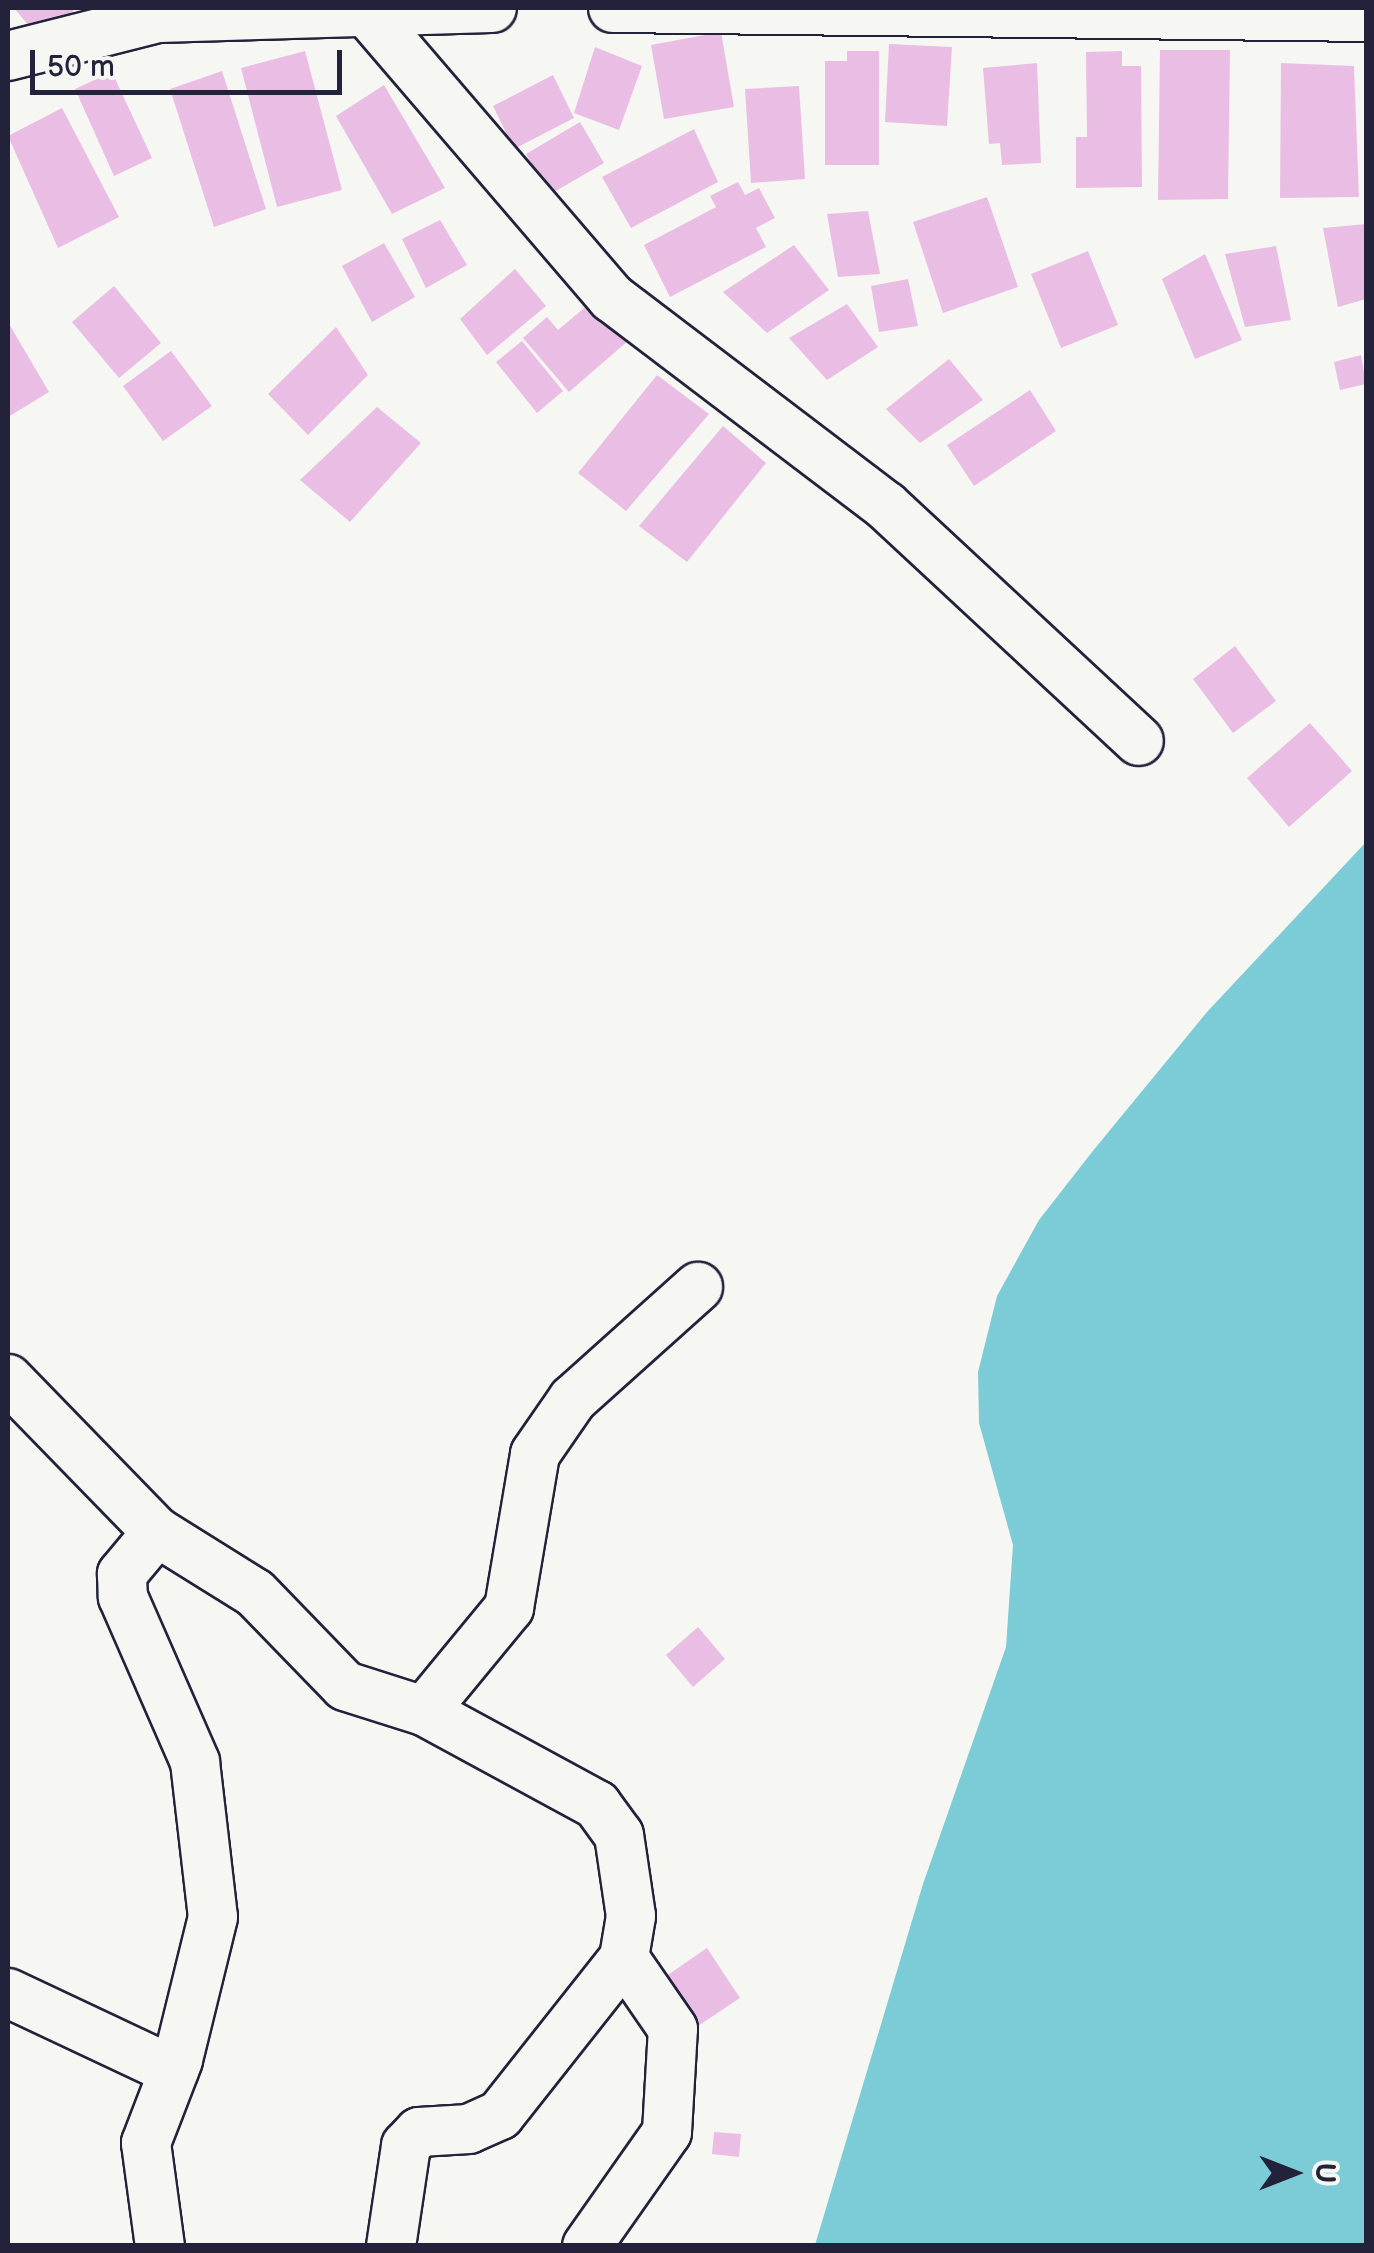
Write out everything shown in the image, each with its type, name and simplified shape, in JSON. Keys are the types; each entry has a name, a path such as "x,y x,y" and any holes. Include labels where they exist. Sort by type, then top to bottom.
{"street":[{"path":"8,56 158,18 492,8"},
{"path":"613,8 1366,17"},
{"path":"365,10 612,298 886,506 1140,742"},
{"path":"424,1711 509,1608 535,1454 573,1399 698,1287"},
{"path":"8,1379 158,1532 255,1593 345,1686 424,1711 608,1817 629,1896 624,1958 500,2115 469,2129 419,2132 406,2146 392,2246"},
{"path":"158,1532 122,1574 123,1597 195,1762 213,1917 174,2071 146,2143 160,2246"},
{"path":"587,2246 667,2132 673,2030 624,1958"},
{"path":"8,1993 174,2071"}],"water":[{"path":"1366,842 1366,2245 815,2245 923,1884 1006,1647 1013,1545 979,1423 978,1372 997,1296 1039,1220 1092,1152 1207,1012"}],"building":[{"path":"14,8 77,8 39,38"},
{"path":"721,32 734,107 664,119 651,45"},
{"path":"889,44 952,47 947,126 885,122"},
{"path":"595,47 642,66 619,130 574,113"},
{"path":"1160,50 1230,50 1228,199 1158,200"},
{"path":"305,51 342,190 277,207 241,68"},
{"path":"847,51 879,51 879,165 825,165 825,61 847,61"},
{"path":"1122,51 1122,66 1141,66 1142,187 1076,188 1076,137 1087,137 1086,52"},
{"path":"1037,63 1041,163 1002,165 1000,143 989,144 983,68"},
{"path":"1281,63 1354,66 1359,197 1280,198"},
{"path":"222,71 266,209 214,227 170,89"},
{"path":"112,72 152,158 114,176 75,89"},
{"path":"553,75 574,118 514,149 493,106"},
{"path":"384,85 445,188 392,214 336,116"},
{"path":"799,86 805,179 751,183 745,89"},
{"path":"62,108 119,217 58,248 8,136"},
{"path":"580,122 604,163 549,195 526,154"},
{"path":"694,129 718,182 631,228 602,177"},
{"path":"738,182 745,195 759,188 775,218 756,228 766,247 670,297 644,245 716,207 710,196"},
{"path":"987,197 1018,287 943,313 913,222"},
{"path":"868,211 880,274 838,277 827,214"},
{"path":"440,220 467,265 426,288 402,239"},
{"path":"1366,224 1366,299 1338,307 1323,228"},
{"path":"384,243 415,297 372,322 342,266"},
{"path":"794,245 829,290 767,333 723,292"},
{"path":"1276,246 1291,320 1245,327 1225,254"},
{"path":"1088,251 1118,325 1061,348 1031,274"},
{"path":"1205,254 1242,340 1195,359 1162,279"},
{"path":"515,269 546,306 487,355 460,319"},
{"path":"908,279 918,326 879,332 871,286"},
{"path":"114,286 161,343 119,378 72,322"},
{"path":"595,299 629,340 569,392 523,338 547,317 558,330"},
{"path":"847,304 878,347 827,380 789,338"},
{"path":"8,322 49,392 8,417"},
{"path":"336,327 368,375 308,435 268,394"},
{"path":"522,341 563,391 537,413 496,362"},
{"path":"171,351 212,406 163,441 123,386"},
{"path":"1361,355 1366,384 1340,390 1334,362"},
{"path":"949,359 983,400 920,443 886,409"},
{"path":"657,375 709,414 626,511 578,473"},
{"path":"1030,390 1056,431 974,486 947,445"},
{"path":"377,407 421,443 350,522 300,480"},
{"path":"723,426 766,463 687,562 639,526"},
{"path":"1235,646 1276,701 1233,733 1193,679"},
{"path":"1310,723 1352,771 1289,827 1247,778"},
{"path":"698,1627 725,1659 693,1687 666,1655"},
{"path":"707,1948 740,1998 695,2028 662,1979"},
{"path":"714,2132 741,2134 739,2157 712,2154"}]}
